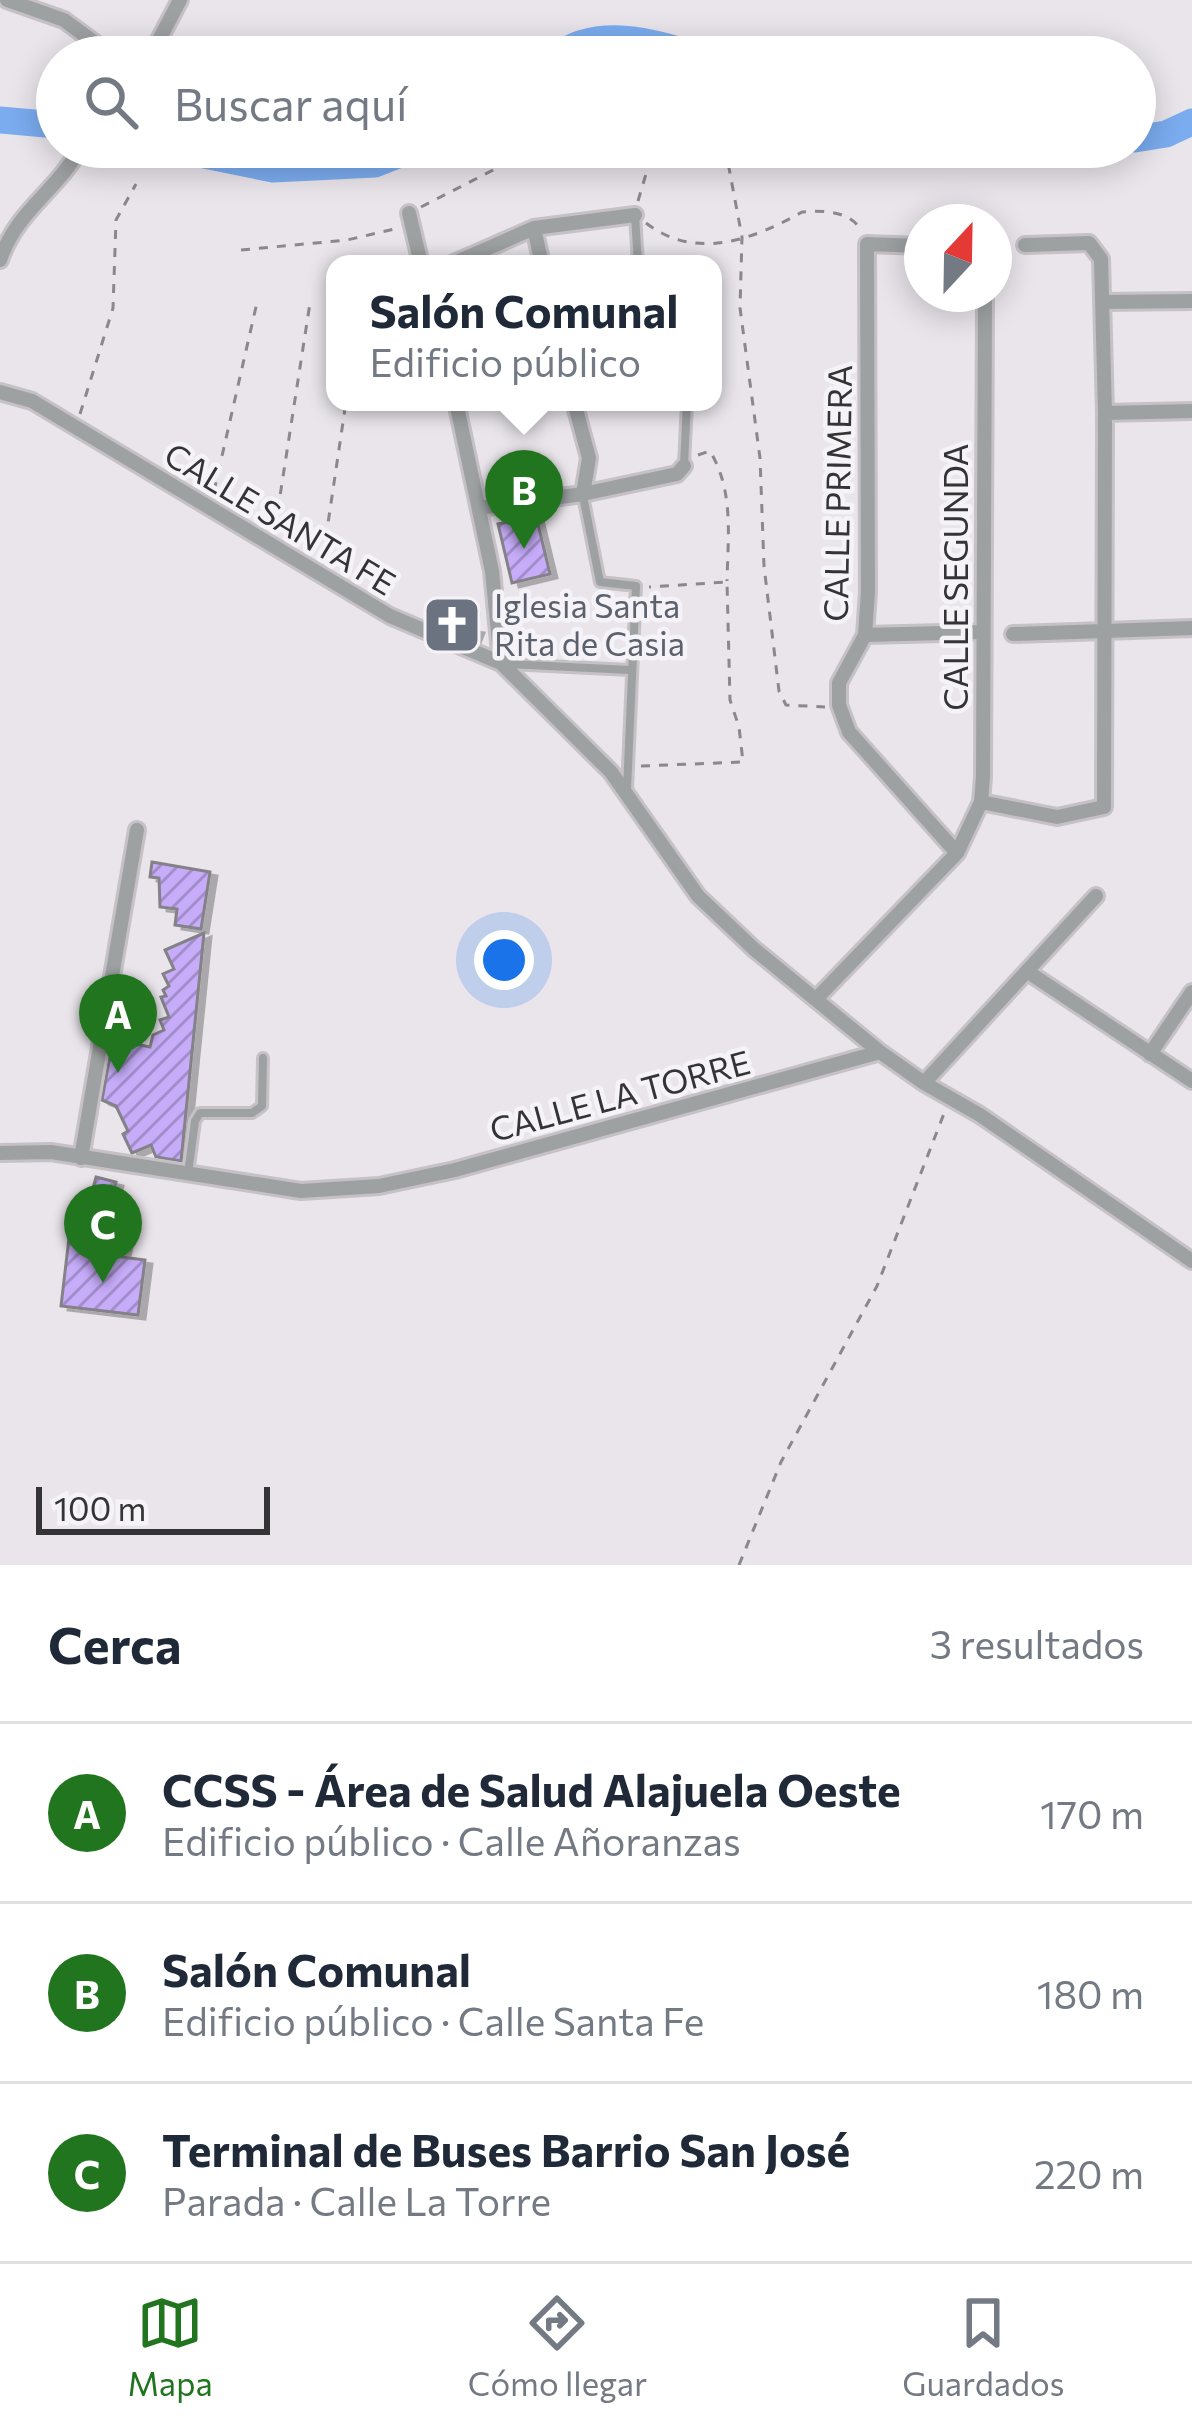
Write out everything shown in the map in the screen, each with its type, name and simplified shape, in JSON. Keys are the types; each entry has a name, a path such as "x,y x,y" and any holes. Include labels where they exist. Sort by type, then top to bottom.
{"street":[{"path":"7,0 64,20 85,36"},
{"path":"161,36 181,0"},
{"path":"0,260 19,219 68,168"},
{"path":"472,255 534,228 635,215"},
{"path":"410,218 419,255"},
{"path":"534,228 540,255"},
{"path":"981,802 1058,817 1104,807 1106,413 1101,259 1089,243 1025,245"},
{"path":"866,244 904,245"},
{"name":"CALLE PRIMERA","path":"838,705 839,682 865,635 868,592 866,244"},
{"path":"1103,302 1192,301"},
{"name":"CALLE SEGUNDA","path":"957,854 981,802 985,312"},
{"name":"CALLE SANTA FE","path":"0,392 18,395 76,427 390,616 501,663 595,754 698,896 754,949 880,1052"},
{"path":"458,411 492,571 501,663"},
{"path":"576,411 589,458 583,494"},
{"path":"1106,413 1192,411"},
{"path":"479,508 583,494 677,474 684,466"},
{"path":"1012,634 1192,628"},
{"path":"865,635 982,632"},
{"path":"817,998 957,854 849,732 838,705"},
{"path":"81,1158 137,830"},
{"path":"924,1083 1096,896"},
{"path":"1028,972 1192,1081"},
{"path":"1150,1054 1192,992"},
{"path":"880,1052 980,1114 1192,1261"},
{"name":"CALLE LA TORRE","path":"0,1153 51,1152 301,1191 379,1186 454,1170 880,1052"}],"lane":[{"path":"635,215 637,255"},
{"path":"684,466 687,411"},
{"path":"583,494 600,582 635,586 627,792"},
{"path":"501,663 630,670"},
{"path":"188,1175 200,1113 252,1113 262,1106 263,1058"}],"path":[{"path":"241,250 347,240 410,218 500,168"},
{"path":"648,168 635,215 666,239 686,244 742,237 780,227 802,212 816,211 857,222 866,244"},
{"path":"729,168 742,237 740,308 760,458 764,566 779,691 786,706 793,709 838,705"},
{"path":"76,427 112,308 116,220 136,184"},
{"path":"209,510 258,298"},
{"path":"260,540 280,496 310,303"},
{"path":"320,577 345,411"},
{"path":"627,766 743,762 730,700 729,505 710,451 700,452 684,466"},
{"path":"635,586 728,583"},
{"path":"739,1565 781,1462 877,1286 950,1099"}],"building":[{"path":"536,516 550,574 512,583 498,524"},
{"name":"Iglesia Santa Rita de Casia","path":"428,606 472,609 471,628 477,629 473,639 428,620"},
{"path":"152,862 210,872 201,929 175,925 177,909 160,907 159,878 150,877"},
{"path":"204,933 181,1161 156,1157 151,1145 132,1153 116,1106 102,1100 115,1029 128,1032 126,1042 150,1047 153,1035 164,1030 160,1020 169,1017 161,997 169,986 163,974 174,969 165,950"},
{"path":"96,1177 116,1182 111,1201 91,1196"},
{"path":"69,1238 125,1244 122,1257 145,1260 138,1315 61,1306"}],"waterway":[{"path":"0,120 36,123"},
{"path":"1156,136 1192,122"},
{"path":"268,168 293,168"}],"place":[{"name":"Salón Comunal","path":"524,549"},
{"name":"Iglesia Santa Rita de Casia","path":"452,625"},
{"name":"CCSS - Área de Salud Alajuela Oeste","path":"118,1073"},
{"name":"Terminal de Buses Barrio San José","path":"103,1283"}]}
